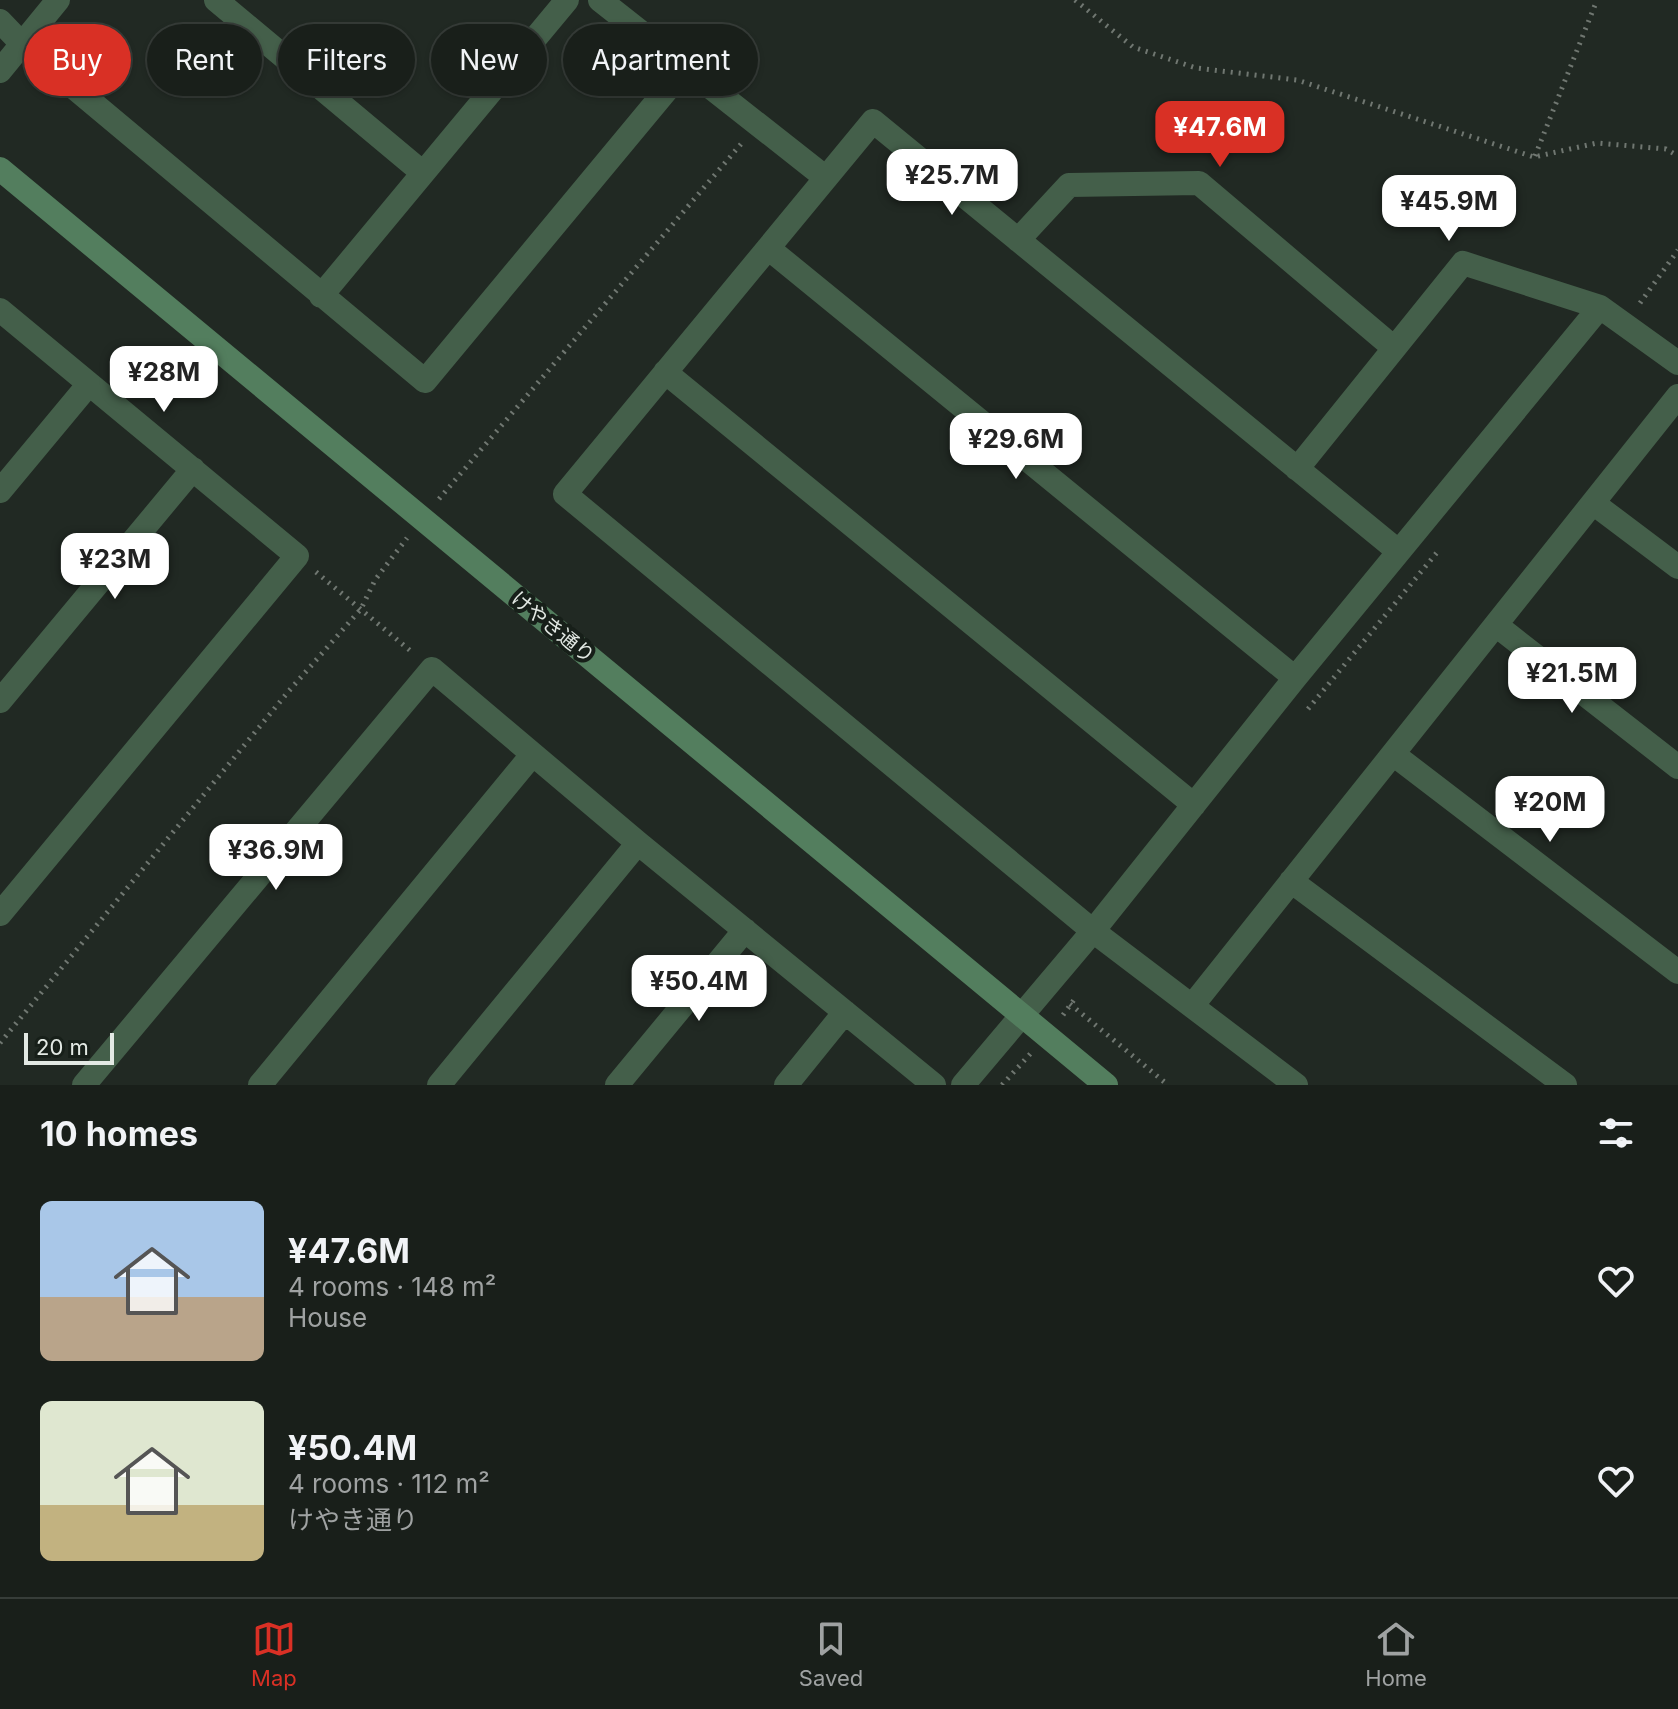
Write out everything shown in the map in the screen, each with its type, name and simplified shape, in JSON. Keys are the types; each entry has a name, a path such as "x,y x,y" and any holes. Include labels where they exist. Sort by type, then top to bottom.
{"street":[{"path":"0,71 58,0"},
{"path":"216,0 423,173"},
{"path":"321,296 567,0"},
{"path":"600,0 629,24"},
{"path":"0,21 22,44 425,381 662,96"},
{"path":"719,96 826,178"},
{"path":"1296,1085 1093,931 565,494 873,121 1398,551"},
{"name":"けやき通り","path":"0,169 1106,1085"},
{"path":"1018,240 1069,185 1199,183 1394,348"},
{"path":"768,248 1295,678"},
{"path":"1297,469 1463,263 1600,307 1678,363"},
{"path":"963,1085 1093,931 1398,551 1600,307"},
{"path":"0,310 297,556 0,914"},
{"path":"665,372 1194,805"},
{"path":"0,491 89,384"},
{"path":"1192,1006 1678,396"},
{"path":"0,701 193,469"},
{"path":"1593,503 1678,567"},
{"path":"1496,625 1678,767"},
{"path":"84,1085 432,669 638,843 934,1085"},
{"path":"1393,754 1678,972"},
{"path":"260,1085 532,755"},
{"path":"439,1085 638,843"},
{"path":"1291,881 1565,1085"},
{"path":"617,1085 745,930"},
{"path":"786,1085 845,1012"}],"path":[{"path":"1075,0 1133,47 1196,68 1297,80 1534,157 1597,143 1666,149 1678,156"},
{"path":"1534,157 1597,0"},
{"path":"0,1043 288,692 361,609 375,580 421,520 757,125"},
{"path":"1624,324 1678,250"},
{"path":"1304,715 1444,544"},
{"path":"297,556 432,669"},
{"path":"1002,1085 1047,1037 1079,993"},
{"path":"1070,1004 1168,1085"}]}
